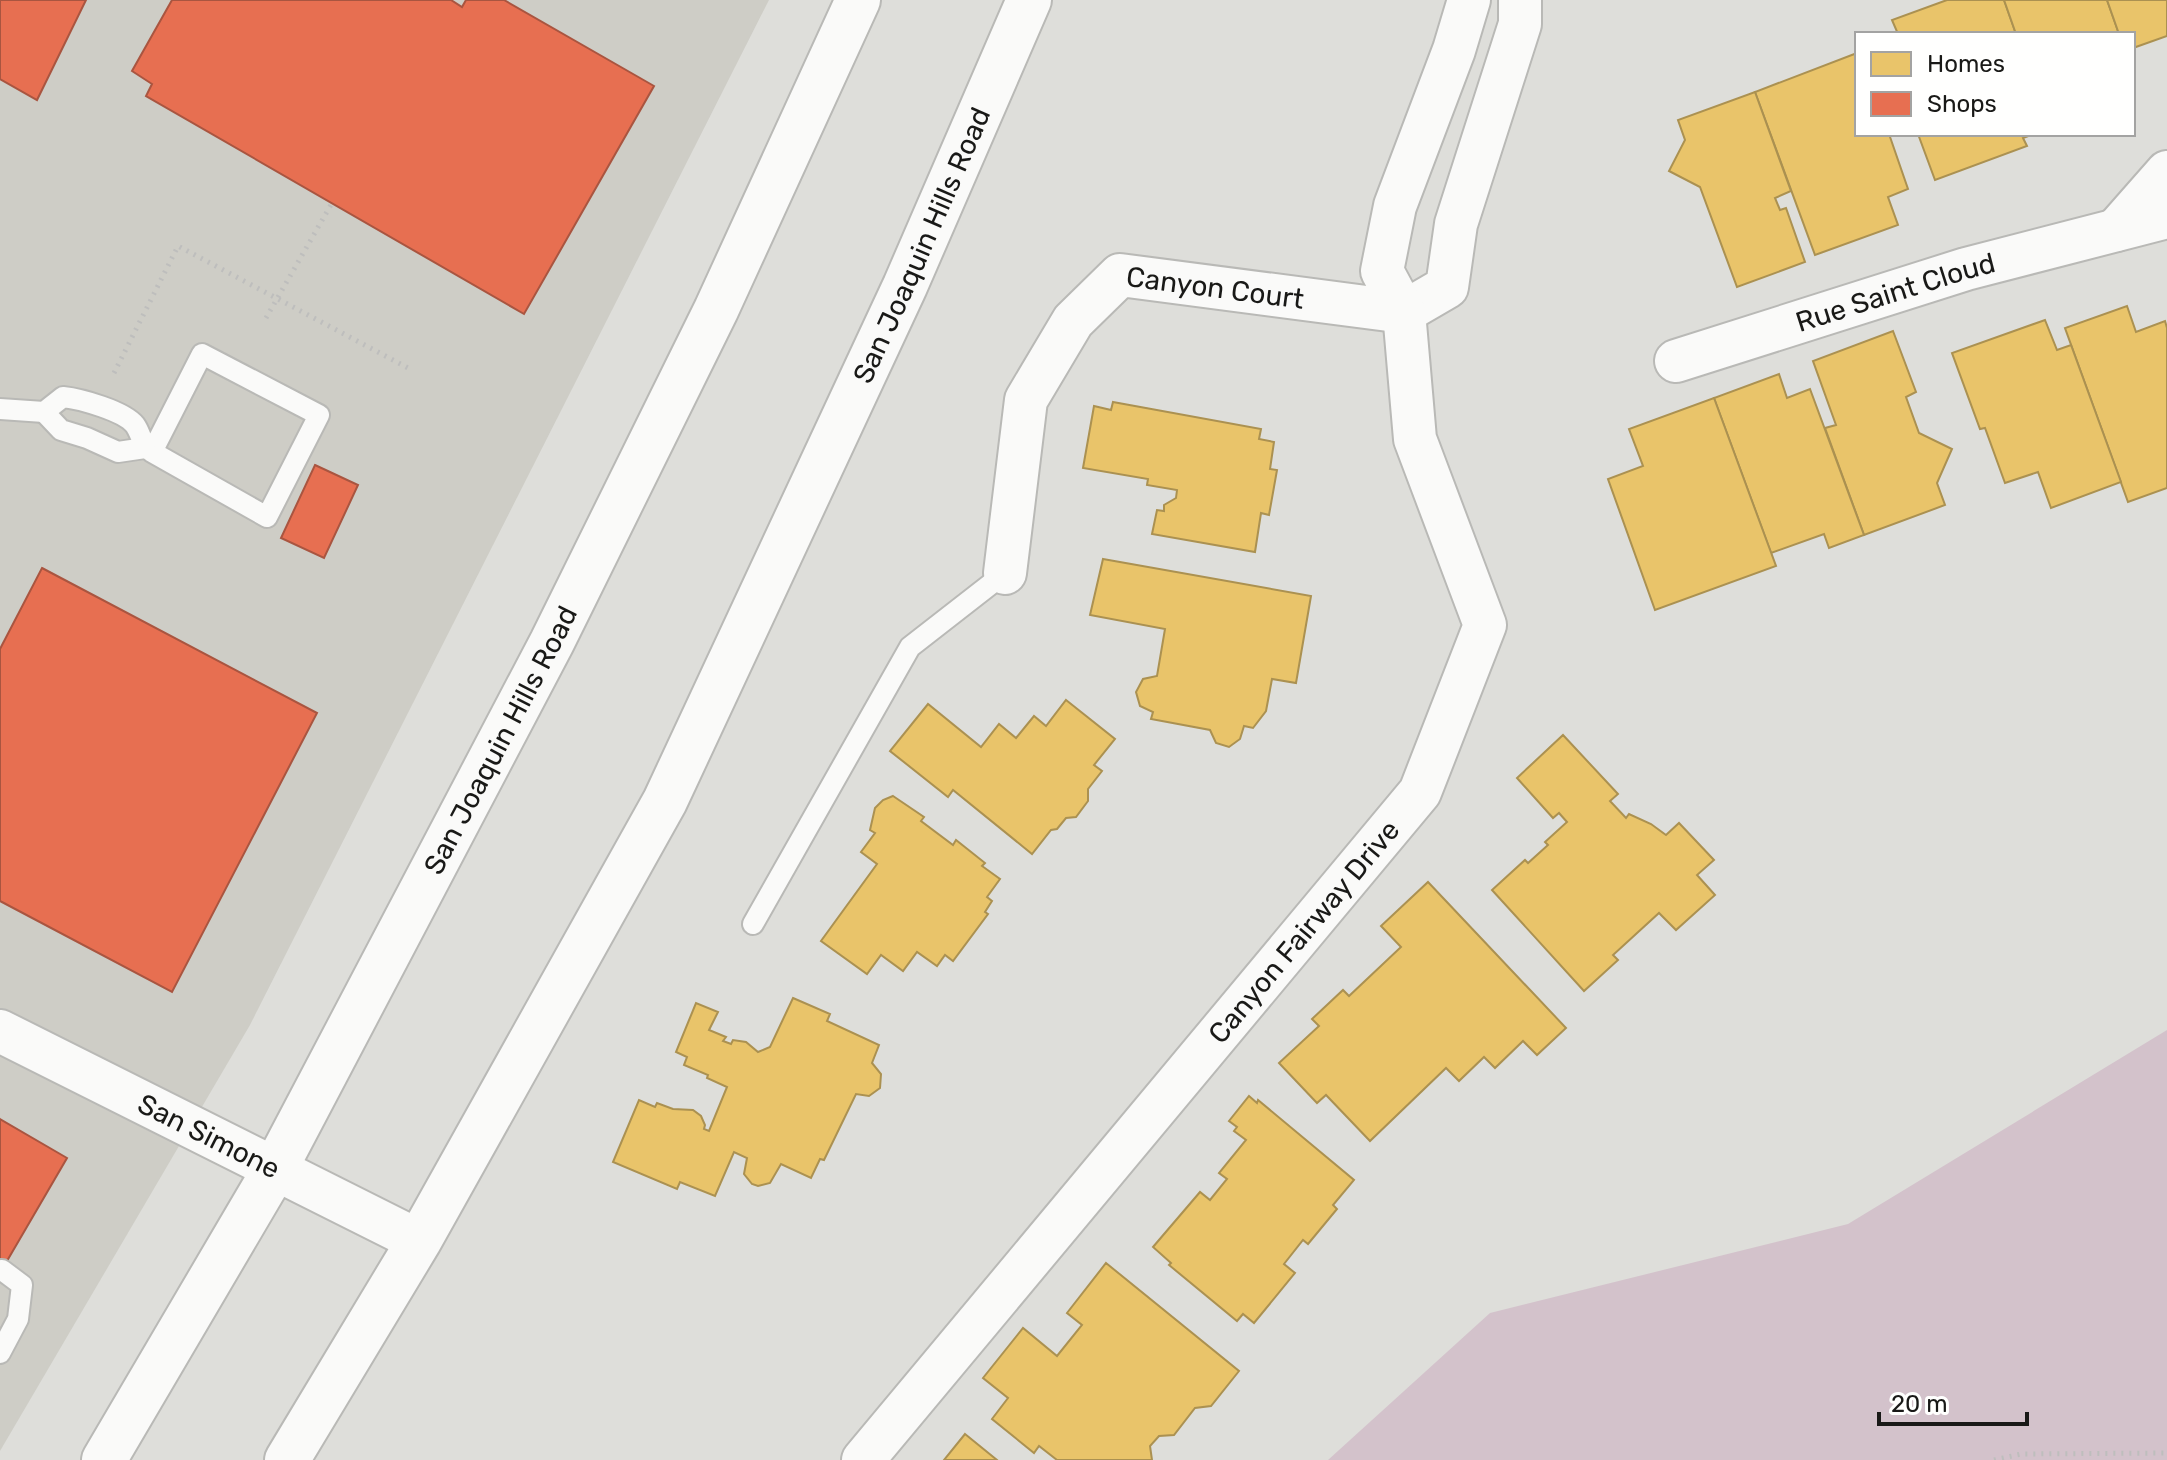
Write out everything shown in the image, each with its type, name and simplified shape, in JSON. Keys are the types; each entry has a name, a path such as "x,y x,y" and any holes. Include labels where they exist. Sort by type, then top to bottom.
{"main road":[{"name":"San Joaquin Hills Road","path":"104,1460 275,1169 552,642 716,310 858,0"},
{"name":"San Joaquin Hills Road","path":"287,1460 419,1241 665,801 905,286 1029,0"}],"street":[{"name":"Canyon Fairway Drive","path":"863,1460 1420,792 1485,625 1415,439 1404,312 1382,271 1395,206 1454,50 1469,0"},
{"path":"1404,312 1447,287 1456,224 1520,24 1520,0"},
{"path":"1418,146 1474,166"},
{"path":"2116,230 2167,172"},
{"name":"Rue Saint Cloud","path":"1676,361 1966,269 2167,217"},
{"name":"Canyon Court","path":"1005,573 1026,400 1073,321 1120,275 1404,312"},
{"name":"San Simone","path":"0,1031 419,1241"}],"lane":[{"path":"0,409 44,412 63,397 100,405 134,424 148,450 267,517 319,415 202,354 148,450"},
{"path":"44,412 61,430 118,452 148,450"},
{"path":"753,924 910,647 1005,573"},
{"path":"0,1353 18,1319 22,1285 2,1270"}],"path":[{"path":"266,318 332,203"},
{"path":"1994,1460 2021,1454 2167,1453"}],"shaded area":[{"path":"0,0 769,0 250,1025 0,1451"},
{"path":"2167,1030 2167,1460 1328,1460 1490,1313 1848,1224"}],"building: Homes":[{"path":"1947,0 2004,0 2015,32 1897,32 1892,20"},
{"path":"2004,0 2107,0 2118,32 2015,32"},
{"path":"2107,0 2167,0 2167,36 2135,47 2135,32 2118,32"},
{"path":"1855,54 1855,136 1890,136 1908,189 1888,197 1898,225 1815,255 1755,92"},
{"path":"1755,92 1791,191 1775,198 1780,210 1786,208 1805,262 1737,287 1700,187 1669,171 1685,140 1678,120"},
{"path":"1919,136 2028,136 2023,138 2027,146 1935,180"},
{"path":"2127,306 2136,332 2165,321 2167,328 2167,488 2128,502 2065,328"},
{"path":"2045,320 2057,350 2071,345 2121,482 2051,508 2038,472 2005,483 1985,428 1980,429 1952,353"},
{"path":"1893,331 1916,392 1906,397 1919,433 1952,449 1937,483 1945,505 1864,535 1825,428 1836,425 1813,361"},
{"path":"1779,374 1787,398 1810,389 1864,535 1829,548 1824,534 1771,553 1714,398"},
{"path":"1714,398 1776,566 1655,610 1608,479 1643,466 1629,429"},
{"path":"1113,402 1261,429 1259,439 1274,442 1270,469 1277,470 1269,515 1261,513 1255,552 1152,534 1157,510 1164,511 1164,505 1176,498 1177,490 1147,485 1148,479 1083,468 1094,406 1111,410"},
{"path":"1103,559 1311,596 1296,683 1272,679 1266,711 1253,728 1244,726 1240,739 1229,747 1216,743 1210,730 1151,719 1153,712 1140,706 1136,692 1143,679 1157,676 1165,629 1090,615"},
{"path":"1066,700 1115,739 1094,765 1102,771 1088,789 1088,801 1076,817 1066,818 1057,829 1051,830 1032,854 953,790 948,797 890,751 928,704 981,747 999,724 1016,738 1034,716 1046,726"},
{"path":"1563,735 1618,794 1610,801 1626,818 1629,814 1666,835 1679,823 1714,860 1697,875 1715,895 1676,930 1659,913 1613,955 1618,960 1584,991 1492,890 1525,860 1528,863 1548,845 1545,842 1567,822 1559,813 1553,818 1517,778"},
{"path":"893,796 924,817 921,821 953,845 956,840 1000,879 987,897 992,901 985,912 988,914 953,961 945,955 937,966 917,952 903,971 881,955 867,974 821,941 877,864 861,852 875,833 870,830 875,808"},
{"path":"1428,882 1566,1028 1537,1055 1523,1041 1495,1068 1484,1057 1459,1081 1446,1068 1370,1141 1326,1095 1317,1103 1279,1063 1319,1026 1312,1019 1343,990 1349,996 1401,947 1381,926"},
{"path":"793,998 830,1014 827,1021 879,1045 872,1063 881,1074 880,1088 869,1096 856,1094 824,1160 820,1159 811,1178 781,1164 770,1183 752,1184 744,1174 747,1158 734,1152 715,1196 680,1182 677,1189 613,1162 639,1100 655,1107 657,1103 673,1109 693,1110 701,1116 704,1129 709,1131 727,1087 684,1065 687,1057 676,1052 696,1003 718,1012 709,1030 726,1037 723,1041 731,1044 733,1040 746,1042 758,1052 770,1047"},
{"path":"1249,1096 1257,1103 1258,1100 1354,1180 1333,1205 1337,1209 1308,1244 1303,1240 1284,1264 1295,1273 1254,1323 1243,1314 1237,1321 1169,1265 1171,1263 1153,1247 1200,1192 1210,1200 1227,1179 1219,1173 1246,1140 1234,1131 1237,1127 1229,1121"},
{"path":"1106,1263 1239,1371 1211,1406 1195,1408 1174,1435 1159,1436 1150,1446 1152,1460 1057,1460 1039,1446 1034,1453 992,1419 1008,1398 983,1378 1023,1328 1057,1356 1082,1325 1067,1313"},
{"path":"965,1434 997,1460 944,1460"}],"building: Shops":[{"path":"0,0 86,0 37,100 0,79"},
{"path":"172,0 451,0 462,7 466,0 504,0 654,86 524,314 146,96 152,84 132,71"},
{"path":"315,465 358,485 324,558 281,538"},
{"path":"42,568 317,713 172,992 0,901 0,649"},
{"path":"0,1119 67,1158 0,1273"}]}
